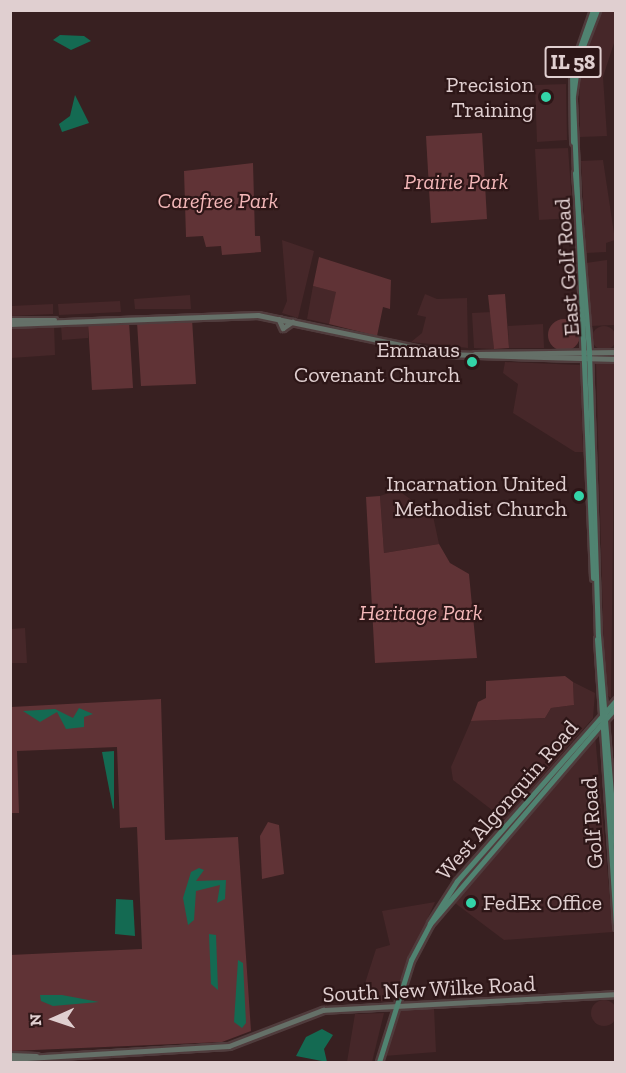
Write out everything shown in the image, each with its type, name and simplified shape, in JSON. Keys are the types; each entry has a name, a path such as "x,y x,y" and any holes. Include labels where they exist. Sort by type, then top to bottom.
{"main road":[{"name":"East Golf Road","path":"586,355 573,143 572,70 595,10"},
{"path":"10,322 226,313 279,319 283,328 292,322 381,343 472,355 586,355 615,352"},
{"path":"586,355 615,359"},
{"name":"IL 58","path":"586,355 603,717"},
{"name":"IL 58","path":"598,634 604,696 603,717"},
{"path":"604,696 615,699"},
{"name":"West Algonquin Road","path":"379,1062 395,1007 430,924 457,881 603,717 615,699"},
{"name":"West Algonquin Road","path":"603,717 615,707"},
{"name":"Golf Road","path":"603,717 615,855"},
{"name":"Golf Road","path":"603,717 615,927"},
{"name":"South New Wilke Road","path":"10,1057 220,1047 255,1039 313,1012 615,994"}],"shaded area":[{"path":"601,11 615,12 615,40 603,77 607,136 580,137 579,71"},
{"path":"60,35 84,36 91,41 71,50 53,40"},
{"path":"566,84 567,140 537,142 535,85"},
{"path":"75,95 89,123 62,132 59,124 70,116"},
{"path":"568,148 573,218 539,220 535,149"},
{"path":"603,160 615,240 606,243 606,252 586,253 581,161"},
{"path":"282,240 314,251 298,318 282,313 287,301"},
{"path":"607,260 607,288 615,288 615,325 590,326 586,263"},
{"path":"313,286 337,292 329,324 307,319"},
{"path":"425,294 437,299 467,298 468,348 411,342 422,333 426,317 417,315"},
{"path":"190,295 191,309 135,309 134,299"},
{"path":"120,301 121,312 59,315 58,304"},
{"path":"53,304 53,314 11,316 11,306"},
{"path":"491,312 494,349 474,348 472,313"},
{"path":"88,323 88,338 62,340 61,325"},
{"path":"54,324 55,355 11,358 11,328"},
{"path":"543,324 544,348 509,348 508,326"},
{"path":"604,326 609,327 615,333 615,343 609,349 604,350 599,349 593,343 592,338 593,333 599,327"},
{"path":"596,361 615,361 611,698 605,694"},
{"path":"505,362 580,365 583,452 575,452 513,413 518,384 503,373"},
{"path":"398,490 433,516 439,544 384,553 380,496"},
{"path":"25,628 27,663 11,663 11,629"},
{"path":"573,682 595,693 593,718 505,820 453,780 451,767 471,721 545,718 551,708 574,705"},
{"path":"79,708 93,714 84,717 84,727 66,729 57,712 40,722 23,711 55,709 73,718"},
{"path":"595,735 613,932 504,940 451,900"},
{"path":"114,751 114,808 113,809 102,752"},
{"path":"199,868 204,870 196,881 226,880 225,899 217,903 220,885 196,891 194,920 188,925 183,898 191,872"},
{"path":"116,899 133,900 135,936 115,934"},
{"path":"435,902 391,1001 359,1002 376,949 390,945 382,911"},
{"path":"209,934 216,935 218,990 211,984"},
{"path":"238,960 243,963 246,1023 242,1028 234,1022"},
{"path":"40,995 62,995 99,1002 53,1006 41,1001"},
{"path":"604,1000 613,1004 617,1013 613,1022 604,1026 595,1022 591,1013 595,1004"},
{"path":"434,1008 436,1052 384,1056 398,1011"},
{"path":"384,1013 372,1062 347,1062 355,1014"},
{"path":"322,1029 333,1035 324,1049 327,1062 296,1056 306,1037"}],"green space":[{"name":"Prairie Park","path":"482,133 487,219 431,223 426,136"},
{"name":"Carefree Park","path":"253,163 255,236 260,236 261,252 222,255 221,246 206,247 203,236 186,237 184,171"},
{"path":"319,257 391,280 390,309 383,307 377,336 329,324 336,292 313,286"},
{"path":"505,294 509,348 494,349 488,295"},
{"path":"192,319 196,384 141,386 137,322"},
{"path":"564,319 575,324 580,335 575,346 564,351 553,346 548,335 553,324"},
{"path":"129,322 133,388 92,390 88,323"},
{"name":"Heritage Park","path":"380,496 384,553 439,544 450,563 469,574 477,658 375,663 366,497"},
{"path":"565,676 573,682 574,705 551,708 545,718 471,721 478,702 486,698 486,681"},
{"path":"161,699 165,840 238,837 251,1031 222,1042 11,1051 10,955 142,949 137,827 120,828 117,747 17,751 19,813 11,813 11,707"},
{"path":"268,822 279,825 284,874 262,879 260,836"}],"place":[{"name":"Precision Training","path":"546,97"},
{"name":"Emmaus Covenant Church","path":"472,362"},
{"name":"Incarnation United Methodist Church","path":"579,496"},
{"name":"FedEx Office","path":"471,903"}]}
